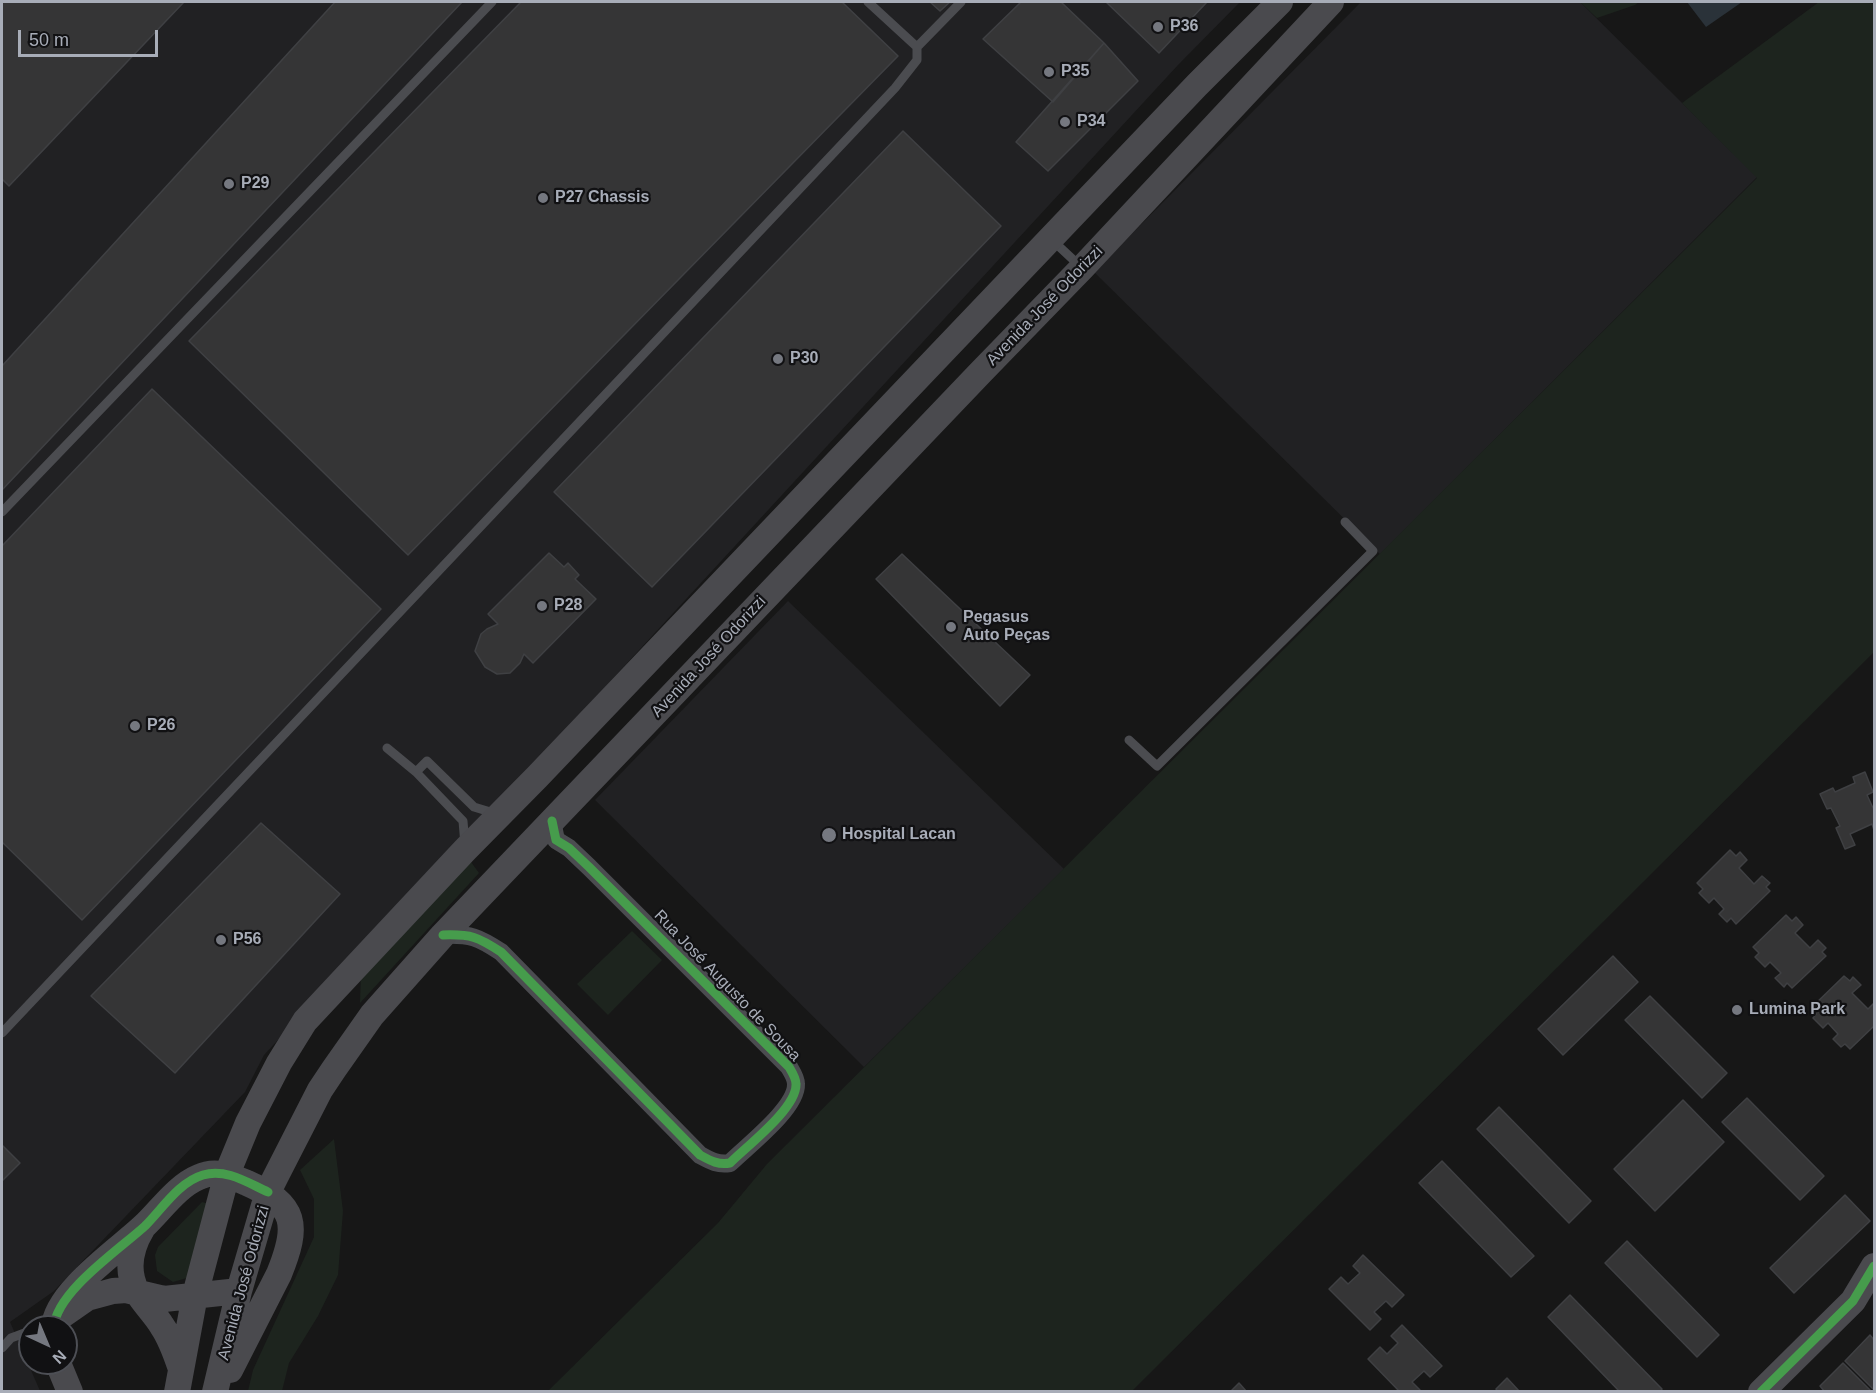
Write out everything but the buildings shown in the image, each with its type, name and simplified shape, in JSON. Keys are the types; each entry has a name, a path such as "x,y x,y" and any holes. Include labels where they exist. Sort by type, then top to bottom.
{"main road":[{"path":"179,1380 195,1295 227,1174 253,1113 279,1063 302,1026 465,850 1052,239 1189,93 1280,2"},
{"name":"Avenida José Odorizzi","path":"217,1392 239,1291 268,1192 320,1090 372,1015 443,935 1082,268 1331,2"},
{"path":"56,1315 82,1282 195,1178 210,1174 227,1174 268,1192 285,1208 290,1226 289,1246 273,1286 217,1392"},
{"path":"144,1227 136,1240 130,1262 132,1275 137,1292 164,1328 179,1380"},
{"path":"1768,1384 1786,1349 1875,1261"},
{"path":"1768,1384 1853,1301 1875,1266"},
{"path":"63,1315 96,1294 126,1290 164,1299 239,1291"},
{"path":"63,1375 70,1392"}],"street":[{"name":"Rua José Augusto de Sousa","path":"443,935 463,934 479,938 501,952 700,1155 711,1162 722,1165 730,1163 787,1107 796,1087 795,1078 789,1067 590,867 569,848 556,840 552,821"}],"lane":[{"path":"2,512 492,2"},
{"path":"868,2 917,47"},
{"path":"2,1033 895,88 917,60 917,47 961,2"},
{"path":"1052,239 1082,268"},
{"path":"1129,740 1157,766 1293,633 1373,551 1345,522"},
{"path":"387,748 416,772 462,820 465,850"},
{"path":"416,772 427,761 474,807 489,813 500,814"},
{"path":"462,820 474,807"},
{"path":"2,1347 11,1338 18,1336"}],"shaded area":[{"path":"2,2 1240,2 1178,65 264,1055 245,1092 54,1291 10,1322 18,1340 18,1375 33,1375 40,1391 2,1392"},
{"path":"1361,2 1580,2 1757,177 1380,554 1094,272"},
{"path":"1580,2 1639,2 1597,18"},
{"path":"1687,2 1742,2 1706,27"},
{"path":"1819,2 1874,4 1874,652 1132,1391 548,1391 718,1223 767,1164 1757,178 1682,103"},
{"name":"Hospital Lacan","path":"788,601 1064,869 864,1067 595,800"},
{"path":"471,862 479,873 360,1003 361,972"},
{"path":"632,931 662,960 608,1015 577,984"},
{"path":"334,1139 343,1211 338,1275 318,1316 289,1363 282,1391 248,1391 253,1370 314,1237 314,1199 300,1170"},
{"path":"202,1202 207,1206 187,1278 173,1282 157,1271 155,1255 158,1247"}],"cycle path":[{"path":"443,935 474,938 501,952 700,1155 715,1162 730,1163 770,1126 794,1094 796,1082 789,1067 589,867 569,848 556,840 552,821"},
{"path":"57,1315 77,1286 91,1272 145,1226 171,1197 194,1179 203,1175 220,1173 268,1192"},
{"path":"1761,1392 1853,1301 1874,1266"}],"place":[{"name":"P36","path":"1158,27"},
{"name":"P35","path":"1049,72"},
{"name":"P34","path":"1065,122"},
{"name":"P29","path":"229,184"},
{"name":"P27 Chassis","path":"543,198"},
{"name":"P30","path":"778,359"},
{"name":"P28","path":"542,606"},
{"name":"Pegasus Auto Peças","path":"951,627"},
{"name":"P26","path":"135,726"},
{"name":"Hospital Lacan","path":"829,835"},
{"name":"P56","path":"221,940"},
{"name":"Lumina Park","path":"1737,1010"}]}
